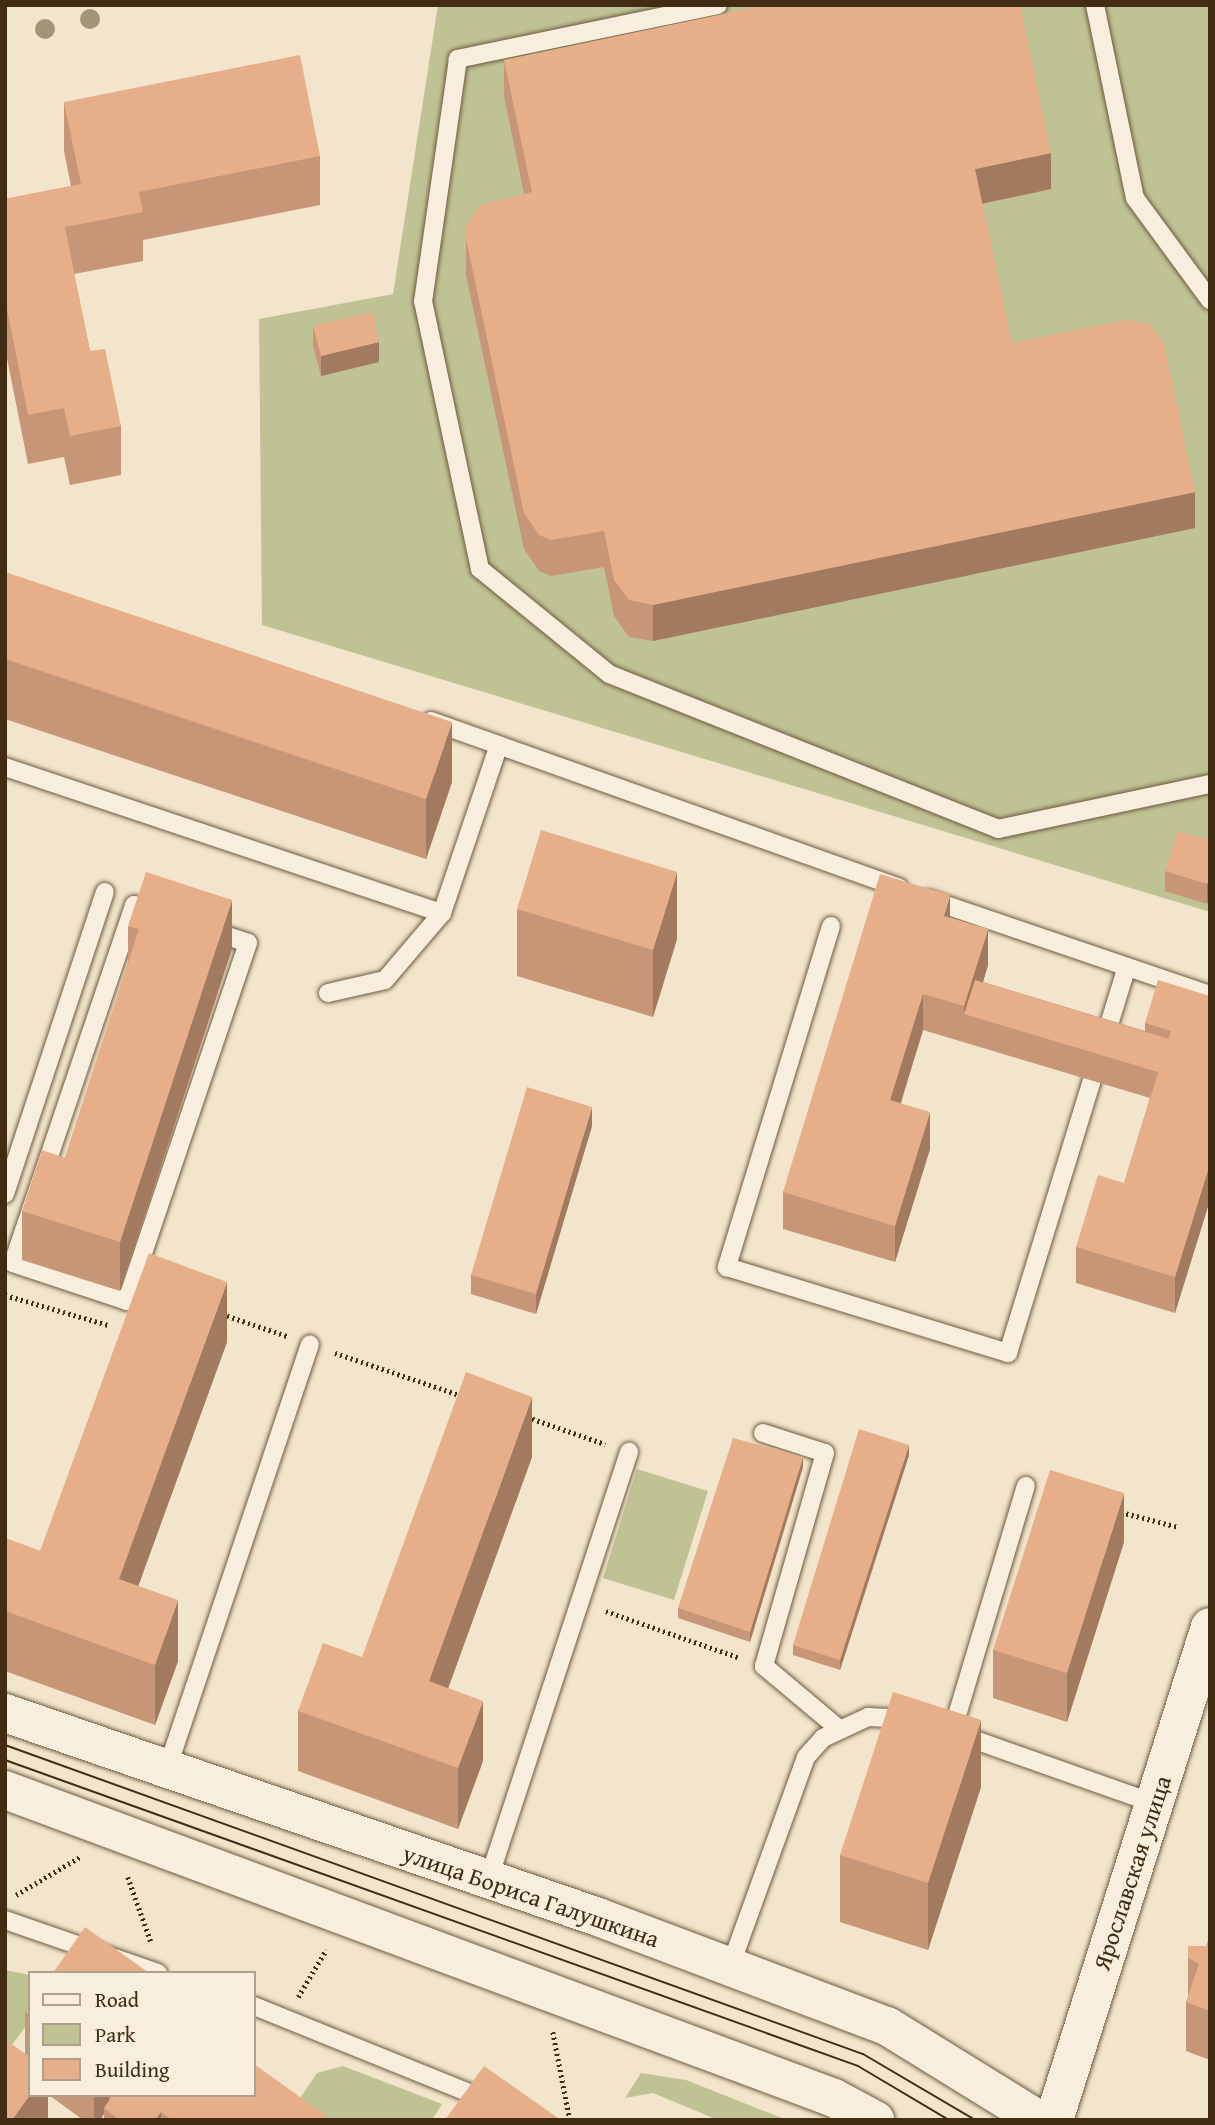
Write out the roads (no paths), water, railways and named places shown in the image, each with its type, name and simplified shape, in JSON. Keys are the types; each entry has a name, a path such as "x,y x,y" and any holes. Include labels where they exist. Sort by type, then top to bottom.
{"main road":[{"name":"Ярославская улица","path":"1054,2120 1210,1627"},
{"name":"улица Бориса Галушкина","path":"5,1713 488,1881 887,2026 1039,2120"},
{"path":"5,1790 834,2098 875,2120"}],"lane":[{"path":"718,5 458,59 423,301 480,569 609,674 998,829 1210,784"},
{"path":"1095,5 1135,198 1210,300"},
{"path":"408,713 1126,970 1210,995"},
{"path":"328,993 385,980 442,913 499,745"},
{"path":"5,767 442,913"},
{"path":"5,1194 105,892"},
{"path":"134,905 248,943 127,1301 9,1265 134,905"},
{"path":"831,926 727,1267 1008,1353 1126,970"},
{"path":"167,1769 310,1344"},
{"path":"763,1433 825,1453 764,1666 838,1728"},
{"path":"488,1881 629,1452"},
{"path":"952,1732 1026,1486"},
{"path":"730,1967 795,1780 806,1757 838,1728 893,1715 952,1732 1156,1804"},
{"path":"5,1920 152,1971"},
{"path":"256,2007 286,2017 513,2120"}],"tram line":[{"path":"5,1745 863,2054 975,2120"},
{"path":"5,1760 858,2066 949,2120"}]}
